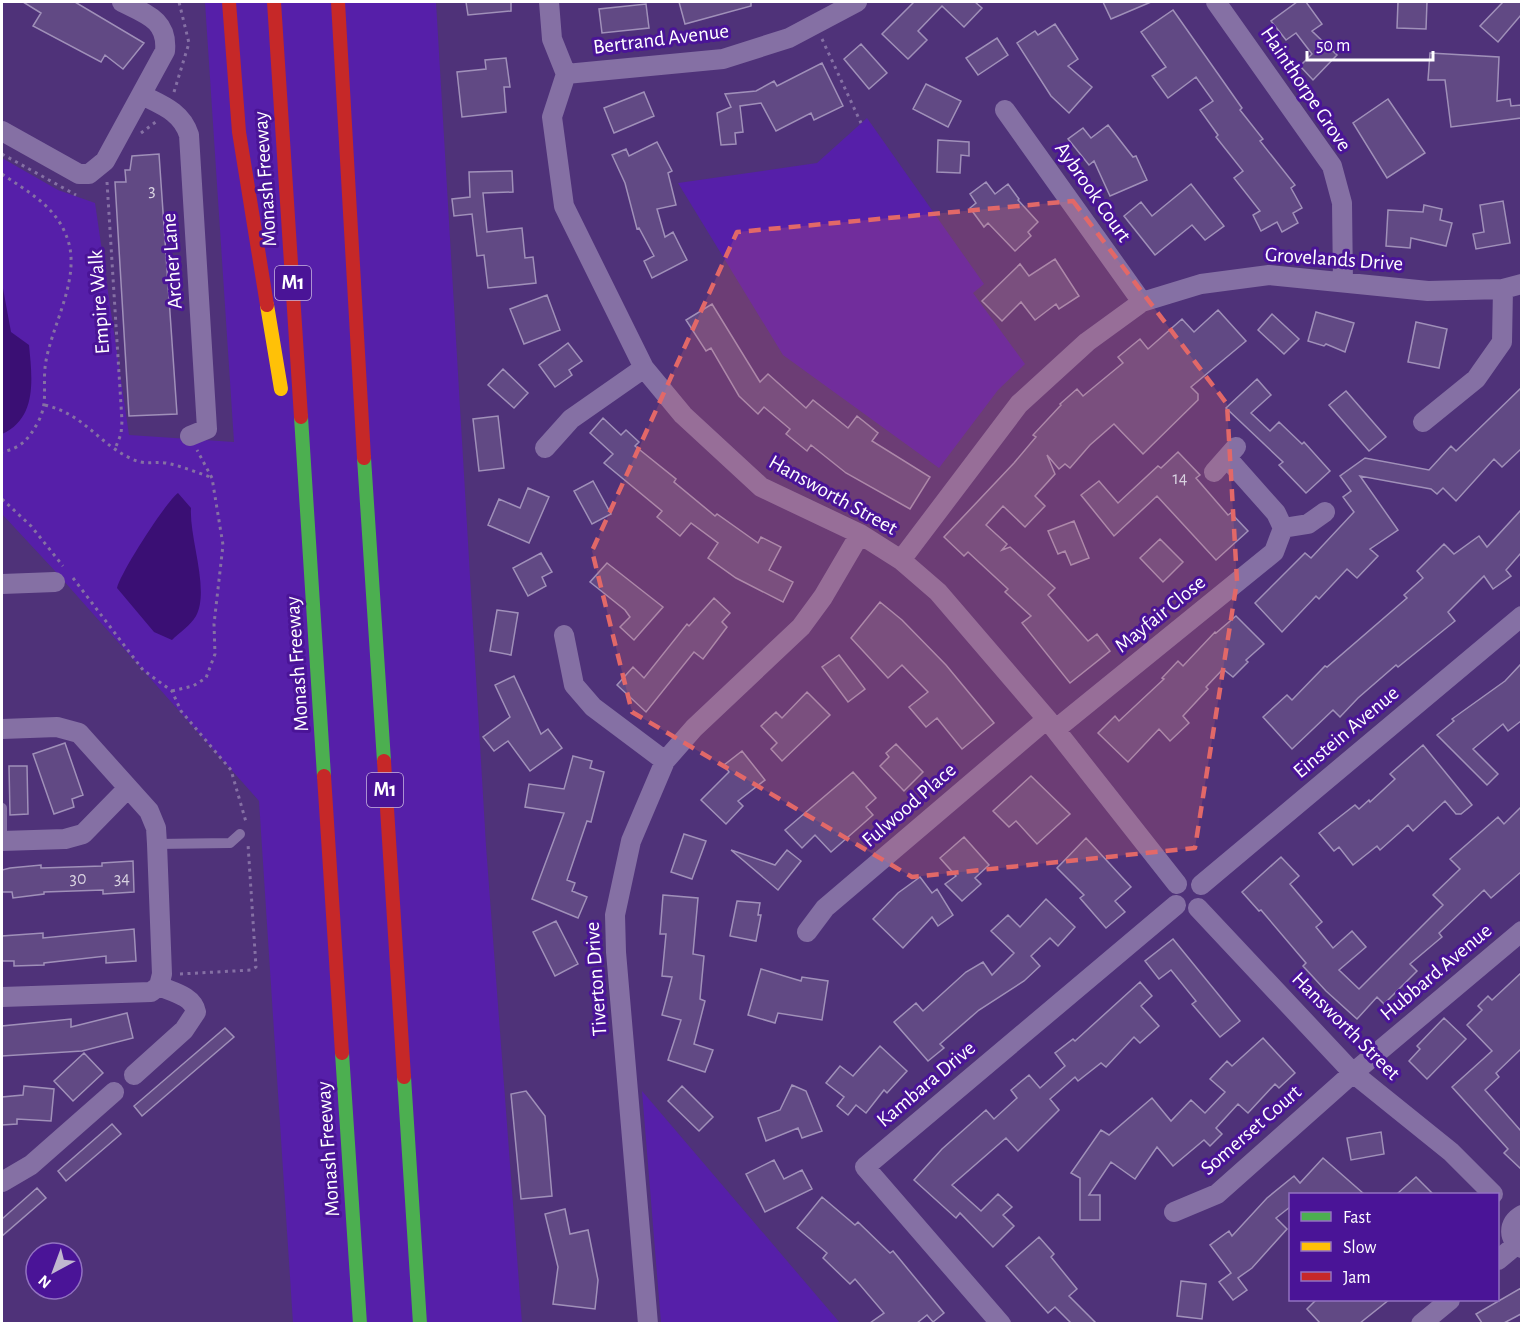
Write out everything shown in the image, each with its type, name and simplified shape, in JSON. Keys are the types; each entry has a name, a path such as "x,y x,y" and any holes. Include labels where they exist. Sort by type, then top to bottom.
{"highway":[{"path":"229,2 239,132 283,400"},
{"name":"Monash Freeway","path":"274,2 360,1323"},
{"name":"M1","path":"338,2 351,257 420,1323"},
{"path":"287,424 312,565"}],"street":[{"path":"2,131 79,174 89,174 105,161 165,51 166,38 153,18 122,2"},
{"path":"549,2 552,39 566,74"},
{"name":"Bertrand Avenue","path":"566,74 723,59 789,38 857,2"},
{"name":"Hainthorpe Grove","path":"1216,2 1332,166 1342,203 1343,283"},
{"name":"Hansworth Street","path":"566,74 552,117 564,206 644,368 683,415 761,487 861,534 901,561 938,592 965,620 1052,724 1177,884"},
{"name":"Archer Lane","path":"142,95 177,114 185,123 189,135 207,429 190,436"},
{"name":"Aybrook Court","path":"1005,110 1142,302"},
{"name":"Grovelands Drive","path":"901,561 1019,404 1087,342 1142,302 1201,284 1269,275 1428,291 1512,287"},
{"path":"1423,422 1476,379 1502,342 1512,287"},
{"path":"545,448 571,419 644,368"},
{"path":"1226,460 1276,513 1283,528 1308,524 1325,512"},
{"name":"Mayfair Close","path":"1052,724 1274,552 1283,528"},
{"name":"Tiverton Drive","path":"648,1323 640,1207 616,952 615,915 631,841 665,761 694,729 801,627 823,597 861,534"},
{"path":"2,584 56,582"},
{"name":"Einstein Avenue","path":"1201,885 1521,616"},
{"path":"564,635 574,685 593,707 665,761"},
{"name":"Fulwood Place","path":"807,932 825,909 1052,724"},
{"path":"2,729 69,728 88,740 149,811 156,828 161,980 151,992 2,997"},
{"path":"2,841 65,839 83,834 128,788"},
{"path":"1187,879 1201,885 1205,895 1198,908 1187,911 1176,905 1173,895 1177,884 1187,879"},
{"name":"Kambara Drive","path":"1001,1323 865,1167 1176,905"},
{"name":"Hansworth Street","path":"1198,908 1353,1073 1450,1152 1492,1193"},
{"name":"Hubbard Avenue","path":"1353,1073 1521,931"},
{"path":"134,1075 184,1030 196,1012 195,1004 161,980"},
{"name":"Somerset Court","path":"1174,1212 1217,1194 1353,1073"},
{"path":"2,1182 31,1165 114,1092"},
{"path":"1499,1201 1519,1217 1513,1222 1510,1234 1519,1246 1499,1259"},
{"path":"1421,1323 1448,1301"}],"lane":[{"path":"2,808 2,841"},
{"path":"157,844 230,843 245,834"}],"path":[{"path":"815,24 861,123"},
{"path":"2,154 76,195"},
{"path":"2,174 52,209 67,237 70,278 45,367 45,405 28,440 16,449 2,452"},
{"name":"Empire Walk","path":"106,180 122,422 122,435 115,449"},
{"path":"45,405 62,409 81,420 115,449 149,465 163,463 212,478"},
{"path":"172,691 193,686 206,678 215,654 214,624 223,545 212,478 190,436"},
{"path":"2,499 31,526 143,670 172,691 181,711 231,770 241,799 254,969 161,980"}],"highlighted area":[{"path":"1073,201 1227,404 1237,581 1195,848 912,877 632,712 592,551 737,232"}],"shaded area":[{"path":"205,2 436,2 486,846 522,1323 293,1323 259,801 2,514 2,158 58,190 95,203 129,435 234,442"},
{"path":"867,118 984,284 973,293 1025,364 998,390 939,468 783,355 678,183 817,163"},
{"path":"2,283 11,332 29,345 31,383 30,396 22,418 14,427 2,434"},
{"path":"178,493 191,508 201,592 196,616 172,640 154,632 117,588 144,538"},
{"path":"642,1091 840,1323 661,1323"}],"building":[{"path":"23,2 75,2 144,43 123,69 105,55 101,62 33,26 41,13"},
{"path":"466,2 511,2 511,11 468,15"},
{"path":"679,2 751,2 751,6 685,24"},
{"path":"914,2 975,2 982,8 964,27 942,6 918,31 927,40 908,59 882,34"},
{"path":"1103,2 1151,2 1111,19"},
{"path":"1297,2 1306,2 1322,24 1312,31 1337,55 1313,80 1300,66 1312,54 1296,33 1286,40 1271,21"},
{"path":"1398,2 1427,2 1426,29 1397,28"},
{"path":"1503,2 1521,2 1521,15 1498,42 1480,26"},
{"path":"646,4 649,28 602,33 599,9"},
{"path":"1173,10 1242,108 1240,110 1263,139 1260,141 1295,185 1291,188 1302,208 1293,213 1298,223 1282,232 1277,222 1261,231 1253,215 1260,211 1234,178 1243,171 1216,137 1218,135 1200,110 1213,101 1196,77 1168,98 1152,76 1166,67 1141,32"},
{"path":"1055,24 1078,59 1068,66 1092,87 1069,113 1051,96 1017,43 1035,31 1038,35"},
{"path":"997,38 1008,55 978,75 966,58"},
{"path":"861,44 887,73 869,89 844,59"},
{"path":"1430,53 1499,57 1497,101 1510,99 1511,106 1521,105 1521,118 1451,127 1445,80 1428,80"},
{"path":"506,58 510,87 504,87 506,112 462,117 457,72 486,69 485,60"},
{"path":"822,63 843,106 814,120 811,113 776,131 761,103 740,106 743,132 735,133 736,144 721,145 717,113 731,107 725,94 756,91 774,81 777,86"},
{"path":"926,84 961,101 948,127 913,109"},
{"path":"644,92 654,116 614,133 604,108"},
{"path":"1388,99 1425,153 1387,178 1353,123"},
{"path":"1108,125 1133,157 1136,156 1147,180 1110,196 1094,161 1089,165 1068,139 1083,128 1091,138"},
{"path":"938,140 969,142 969,156 961,155 960,173 937,172"},
{"path":"657,142 672,171 668,173 676,205 657,209 665,237 673,232 687,260 652,278 644,261 654,256 639,228 637,229 625,183 612,155 626,149 629,156"},
{"path":"159,154 177,414 129,416 115,182 126,182 125,170 130,170 132,156"},
{"path":"512,171 513,192 483,193 487,232 522,228 525,258 533,257 536,283 488,288 484,255 477,256 472,214 454,216 452,199 470,197 469,172"},
{"path":"986,182 995,194 1008,184 1018,200 1038,222 1028,232 1031,236 1015,251 988,223 984,227 970,208 976,203 970,194"},
{"path":"1191,184 1224,226 1205,240 1192,225 1155,255 1124,216 1141,202 1152,216"},
{"path":"1503,201 1510,243 1476,249 1473,234 1484,232 1480,205"},
{"path":"1424,205 1442,209 1440,220 1452,223 1446,246 1411,238 1410,248 1386,246 1388,210 1423,212"},
{"path":"1055,259 1079,296 1059,309 1056,304 1035,320 1021,302 1002,321 982,301 1020,264 1029,276"},
{"path":"547,295 560,330 524,344 510,309"},
{"path":"712,304 760,382 768,374 806,408 813,400 848,428 857,416 878,433 872,441 930,477 910,509 846,473 811,445 807,451 786,434 790,429 764,407 758,414 739,396 711,348 706,351 686,320"},
{"path":"1218,310 1246,341 1191,387 1198,394 1198,400 1143,454 1114,424 1090,445 1070,468 1065,464 1059,469 1047,455 1055,474 1035,496 1045,506 1025,527 1003,506 986,525 1007,544 1002,550 1010,547 1055,588 1048,595 1088,641 1097,634 1110,651 1070,683 1022,623 1031,616 1005,592 1008,589 968,552 964,556 944,537 1014,463 1036,437 1033,435 1060,404 1077,389 1083,396 1123,363 1118,357 1140,339 1148,349 1182,319 1194,332"},
{"path":"1316,312 1354,323 1345,352 1326,344 1324,346 1308,341"},
{"path":"1272,314 1299,339 1284,354 1258,330"},
{"path":"1416,322 1447,329 1439,368 1408,362"},
{"path":"568,343 582,361 569,370 572,375 555,387 539,365"},
{"path":"503,369 528,393 514,408 488,385"},
{"path":"1257,379 1271,395 1251,413 1270,431 1279,422 1302,444 1304,442 1330,471 1306,493 1279,465 1283,462 1226,408"},
{"path":"1521,388 1521,449 1502,467 1494,459 1456,501 1443,488 1437,494 1431,489 1360,476 1398,530 1370,549 1378,556 1357,578 1347,569 1319,599 1316,596 1282,632 1255,603 1305,553 1311,558 1354,512 1343,497 1351,491 1340,476 1365,458 1429,470 1451,446 1456,451"},
{"path":"1346,391 1386,437 1369,451 1329,405"},
{"path":"498,416 504,468 479,471 473,419"},
{"path":"603,418 621,435 626,430 639,442 635,446 676,479 674,482 715,516 717,514 758,543 761,537 781,547 769,570 793,582 783,602 736,578 708,558 718,543 691,523 680,536 657,517 662,511 604,463 613,454 590,433"},
{"path":"1178,452 1200,475 1196,478 1228,515 1231,513 1248,531 1216,560 1157,496 1114,536 1081,495 1099,481 1118,503 1158,466 1161,468"},
{"path":"593,481 611,514 592,524 574,491"},
{"path":"528,488 549,497 529,543 488,525 499,499 520,508"},
{"path":"1521,510 1521,553 1506,570 1511,576 1493,589 1484,576 1448,612 1455,621 1398,667 1396,665 1340,717 1333,710 1292,749 1263,717 1287,695 1292,700 1325,666 1327,667 1407,598 1404,595 1423,578 1417,571 1444,544 1454,554 1479,536 1487,547"},
{"path":"1074,521 1089,558 1071,565 1065,551 1058,554 1048,531"},
{"path":"1160,539 1183,562 1163,582 1140,558"},
{"path":"541,553 552,572 542,577 546,586 528,596 513,568"},
{"path":"607,563 663,607 634,640 620,627 630,617 625,610 590,582"},
{"path":"714,598 730,613 722,622 727,627 703,659 694,652 646,712 617,685 633,667 644,678 687,624 689,626"},
{"path":"880,602 902,620 946,665 994,723 962,749 937,718 926,727 909,707 928,692 902,665 888,678 851,638"},
{"path":"497,610 518,613 511,655 490,651"},
{"path":"1236,616 1264,644 1246,660 1248,662 1233,677 1223,669 1183,716 1189,723 1170,741 1159,729 1128,762 1098,733 1115,716 1119,721 1164,679 1162,678 1178,661 1183,666 1215,632"},
{"path":"839,655 865,689 848,702 822,667"},
{"path":"1521,664 1521,721 1508,731 1503,724 1473,749 1498,774 1487,785 1437,735 1454,721 1452,719 1505,681"},
{"path":"514,676 541,734 548,729 562,748 530,771 508,741 494,751 483,737 510,717 495,685"},
{"path":"807,692 830,715 782,761 771,749 777,743 761,726 776,712 782,718"},
{"path":"65,743 83,795 72,799 74,807 54,814 33,754"},
{"path":"896,744 923,772 904,791 880,766 889,757 886,753"},
{"path":"1423,745 1472,805 1461,814 1456,814 1445,801 1413,831 1408,825 1380,850 1377,846 1353,865 1339,847 1334,851 1319,833 1355,805 1359,809 1369,800 1370,802 1395,779 1390,774"},
{"path":"742,751 765,780 738,801 743,806 726,824 701,800 729,772 724,765"},
{"path":"573,756 592,761 590,768 604,772 591,822 587,821 567,880 575,883 572,891 587,897 578,918 532,899 564,813 525,807 529,784 564,789"},
{"path":"9,766 27,766 28,814 10,815"},
{"path":"853,772 876,798 866,807 873,815 831,852 815,835 802,848 785,830"},
{"path":"1031,776 1070,814 1037,844 1016,821 1009,827 993,811"},
{"path":"1521,807 1521,872 1491,898 1484,890 1439,933 1442,937 1410,964 1417,971 1384,1004 1377,997 1357,1019 1303,966 1306,963 1261,910 1259,911 1242,892 1281,857 1299,876 1290,884 1322,922 1316,927 1333,948 1352,931 1366,947 1339,970 1359,989 1443,905 1433,895 1460,869 1450,859 1498,817 1504,824"},
{"path":"684,834 706,841 692,879 671,872"},
{"path":"964,837 989,865 975,878 981,884 962,901 945,884 956,876 940,858"},
{"path":"1086,838 1131,887 1115,901 1125,912 1106,928 1080,898 1084,895 1057,868"},
{"path":"731,850 775,865 787,850 801,861 778,890"},
{"path":"133,861 134,892 103,894 103,890 44,892 44,894 13,898 12,892 2,892 2,870 10,868 41,865 41,868 102,866 102,863"},
{"path":"920,877 932,893 937,889 953,915 938,926 932,917 903,948 873,919 898,893"},
{"path":"663,895 698,898 693,954 704,956 700,999 705,1001 694,1044 713,1050 705,1072 668,1060 681,1020 662,1015 672,977 662,976 666,934 660,934"},
{"path":"1046,899 1075,927 1058,946 1050,938 1031,956 1040,966 1024,981 979,1010 940,1044 944,1048 928,1061 894,1022 916,1003 923,1011 966,972 983,962 992,975 1014,953 991,931 1008,915 1020,927"},
{"path":"737,901 760,903 758,915 761,915 756,941 730,936"},
{"path":"556,921 578,964 555,976 533,932"},
{"path":"134,929 136,961 106,963 106,956 44,963 44,965 14,966 14,961 2,961 2,936 43,933 43,938"},
{"path":"1173,939 1240,1021 1220,1037 1192,1004 1196,1001 1171,970 1159,979 1145,961"},
{"path":"761,969 801,981 802,977 828,981 822,1020 778,1013 775,1023 748,1015"},
{"path":"1521,973 1521,1049 1496,1073 1499,1077 1485,1090 1521,1131 1521,1169 1504,1153 1508,1149 1452,1087 1492,1051 1467,1025 1482,1010 1478,1006 1488,996 1492,1000"},
{"path":"1140,982 1152,996 1141,1006 1159,1026 1140,1043 1134,1037 1106,1067 1101,1063 1078,1081 1075,1077 1050,1099 1059,1110 1018,1151 1006,1138 952,1185 981,1211 998,1194 1012,1207 1003,1215 1014,1226 993,1247 960,1213 956,1218 914,1180 942,1149 986,1110 994,1119 1017,1098 1011,1090 1029,1075 1040,1088 1065,1066 1055,1053 1073,1039 1075,1041"},
{"path":"127,1013 133,1038 82,1051 2,1056 2,1026 71,1019 71,1027"},
{"path":"1444,1018 1466,1039 1427,1079 1409,1061 1420,1049 1417,1046"},
{"path":"225,1028 234,1037 142,1116 134,1106"},
{"path":"1263,1038 1295,1073 1279,1088 1275,1084 1248,1113 1238,1104 1216,1128 1222,1134 1210,1146 1204,1140 1173,1166 1157,1147 1135,1179 1111,1162 1089,1195 1100,1195 1100,1220 1080,1220 1080,1178 1071,1173 1101,1130 1109,1135 1152,1098 1171,1121 1191,1100 1205,1113 1225,1092 1210,1079 1227,1061 1232,1066"},
{"path":"880,1046 907,1071 887,1093 884,1090 866,1113 856,1105 848,1115 837,1106 844,1097 826,1083 840,1066 853,1076"},
{"path":"84,1053 103,1073 73,1101 54,1081"},
{"path":"792,1085 806,1091 822,1131 802,1138 798,1128 766,1141 758,1118 780,1110"},
{"path":"24,1086 54,1089 51,1121 17,1119 17,1124 2,1125 2,1097 23,1095"},
{"path":"682,1086 713,1117 699,1131 668,1101"},
{"path":"526,1091 545,1116 552,1196 521,1199 511,1094"},
{"path":"112,1124 121,1134 66,1181 58,1171"},
{"path":"1381,1132 1384,1154 1351,1160 1347,1138"},
{"path":"1323,1158 1363,1193 1289,1193 1289,1208 1276,1218 1287,1229 1252,1268 1238,1278 1247,1290 1233,1300 1219,1282 1231,1273 1210,1245 1229,1231 1232,1236 1267,1198 1294,1176 1300,1183"},
{"path":"774,1160 784,1179 802,1170 812,1189 765,1212 746,1174"},
{"path":"1416,1177 1432,1193 1398,1193"},
{"path":"37,1188 46,1198 2,1236 2,1219"},
{"path":"822,1197 855,1225 858,1222 890,1253 893,1251 944,1313 933,1322 927,1315 917,1323 870,1323 884,1313 855,1279 850,1284 823,1258 827,1253 797,1228"},
{"path":"565,1209 570,1234 588,1230 598,1280 595,1309 553,1304 558,1267 545,1214"},
{"path":"1039,1237 1054,1254 1051,1257 1077,1289 1069,1296 1096,1323 1071,1323 1055,1307 1048,1313 1006,1266"},
{"path":"1181,1281 1206,1284 1202,1319 1177,1316"},
{"path":"1521,1288 1521,1314 1504,1323 1482,1323 1476,1314"},
{"path":"1315,1301 1388,1301 1360,1323 1320,1323 1307,1309"}],"traffic: fast":[{"path":"301,417 324,776"},
{"path":"364,458 384,761"},
{"path":"342,1053 360,1324"},
{"path":"404,1077 420,1324"}],"traffic: slow":[{"path":"267,305 281,389"}],"traffic: jam":[{"path":"229,2 239,132 267,305"},
{"path":"274,2 301,417"},
{"path":"338,2 364,458"},
{"path":"384,761 404,1077"},
{"path":"324,776 342,1053"}]}
